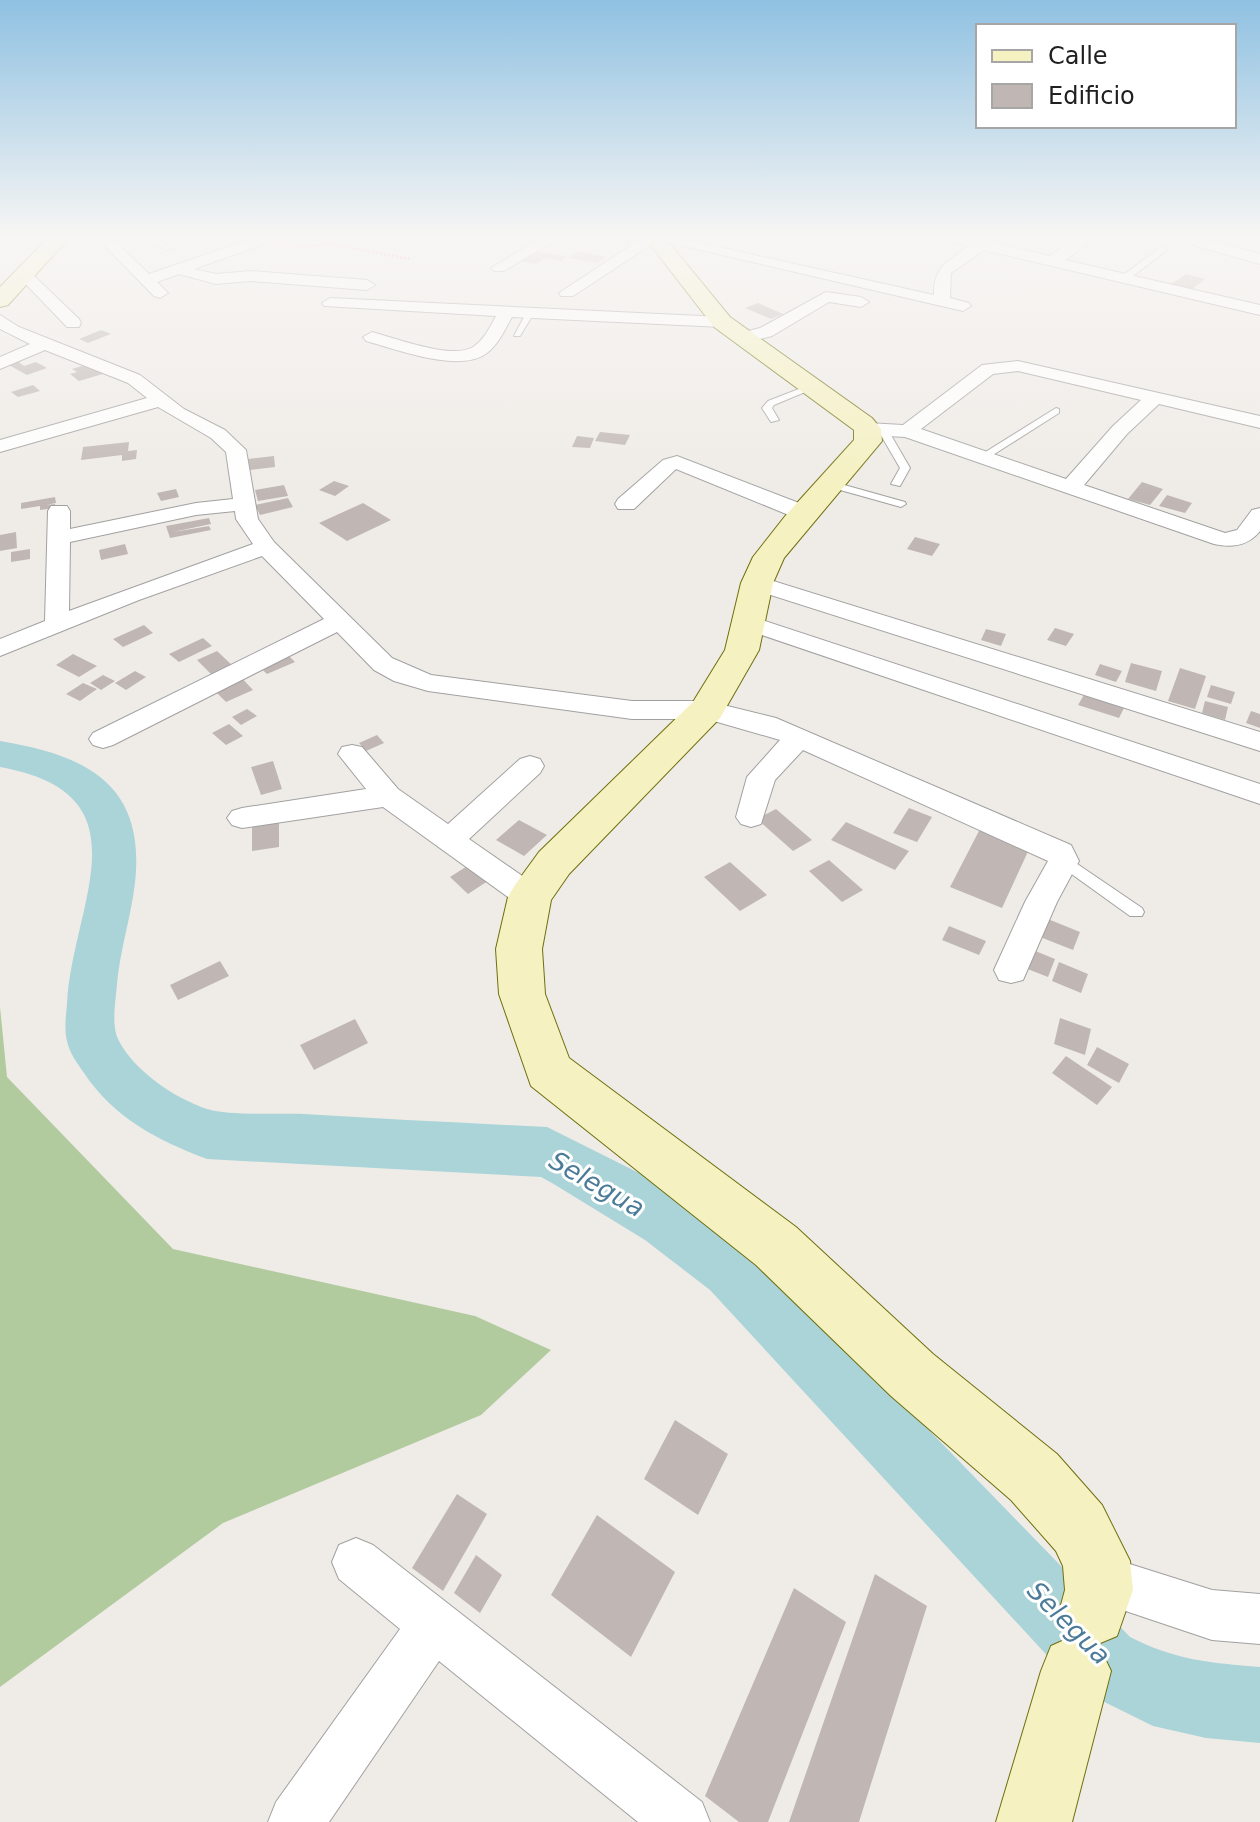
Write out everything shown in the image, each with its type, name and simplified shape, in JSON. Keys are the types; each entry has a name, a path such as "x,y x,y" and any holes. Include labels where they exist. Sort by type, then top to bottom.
{"street":[{"path":"5,324 13,331 134,379 177,413 218,434 236,450 247,519 266,547 383,664 403,675 428,683 632,710 707,710 776,727 1060,853 1064,861 1041,902 1011,970"},
{"path":"372,337 462,357 478,352 486,345 499,324"},
{"path":"662,324 766,332 780,324"},
{"path":"728,324 812,387 886,430 984,456 1235,541 1243,539 1260,515"},
{"path":"0,364 45,343"},
{"path":"1034,1822 1089,1621 1096,1561 1079,1528 1034,1477 912,1375 776,1246 549,1071 522,994 519,949 530,897 554,863 684,737 707,710 742,650 769,557 868,441 988,369 1003,365 1260,422"},
{"path":"1072,485 1120,430 1156,397"},
{"path":"0,446 161,400"},
{"path":"626,504 670,464 677,462 817,499"},
{"path":"59,538 196,509 244,504"},
{"path":"57,623 59,511"},
{"path":"0,648 57,623 266,547"},
{"path":"754,603 1260,742"},
{"path":"754,603 1260,794"},
{"path":"103,739 340,621"},
{"path":"751,817 761,777 799,737"},
{"path":"352,754 388,796 530,897"},
{"path":"450,839 530,766"},
{"path":"242,818 388,796"},
{"path":"356,1562 682,1822"},
{"path":"1089,1621 1212,1615 1260,1619"},
{"path":"296,1822 434,1624"}],"lane":[{"path":"517,334 523,324"},
{"path":"774,420 767,408 771,403 812,387"},
{"path":"984,456 1056,411"},
{"path":"886,430 905,468 896,484"},
{"path":"817,499 901,504"},
{"path":"1064,861 1136,912"}],"green space":[{"path":"0,1007 7,1077 173,1249 475,1316 551,1350 481,1415 223,1523 0,1687"}],"building":[{"path":"101,330 111,334 88,343 79,339"},
{"path":"16,360 24,366 36,362 47,368 27,375 5,363"},
{"path":"92,363 106,373 79,381 70,374 77,372 72,369"},
{"path":"33,385 40,391 18,397 11,392"},
{"path":"600,432 630,435 625,445 595,441"},
{"path":"577,436 594,438 590,448 572,447"},
{"path":"129,442 128,451 137,450 136,459 122,461 122,455 81,460 83,447"},
{"path":"274,456 275,467 250,470 248,459"},
{"path":"334,481 349,486 335,496 319,490"},
{"path":"1142,482 1163,489 1150,505 1128,499"},
{"path":"284,485 288,496 258,501 255,490"},
{"path":"176,489 179,497 161,501 157,493"},
{"path":"1167,495 1192,503 1185,513 1159,506"},
{"path":"55,497 56,503 46,505 55,504 55,508 40,510 40,506 21,509 21,503"},
{"path":"288,498 293,507 260,515 255,505"},
{"path":"363,503 391,520 347,541 319,523"},
{"path":"209,518 211,524 173,532 209,526 211,530 170,538 166,526"},
{"path":"16,532 17,548 0,551 0,535"},
{"path":"915,537 940,544 932,556 907,549"},
{"path":"125,544 128,554 101,560 99,550"},
{"path":"30,549 30,559 11,562 11,552"},
{"path":"144,625 153,633 123,647 113,639"},
{"path":"1055,628 1074,634 1066,646 1047,640"},
{"path":"986,629 1006,634 1001,646 981,640"},
{"path":"203,638 212,646 179,662 169,654"},
{"path":"217,651 233,666 212,675 197,660"},
{"path":"285,652 295,662 267,674 256,664"},
{"path":"73,654 97,666 79,677 56,665"},
{"path":"1131,663 1162,671 1156,691 1125,682"},
{"path":"1100,664 1122,671 1116,682 1095,675"},
{"path":"1180,668 1206,676 1195,709 1168,701"},
{"path":"135,671 146,677 126,690 115,683"},
{"path":"103,675 115,681 101,690 90,683"},
{"path":"239,675 253,690 226,702 211,687"},
{"path":"83,683 97,689 80,701 66,694"},
{"path":"1211,685 1235,692 1231,704 1207,697"},
{"path":"1085,693 1125,706 1119,718 1078,705"},
{"path":"1205,701 1228,707 1225,720 1202,713"},
{"path":"247,709 257,716 241,725 232,717"},
{"path":"1251,711 1260,714 1260,728 1246,723"},
{"path":"229,724 243,736 226,745 212,733"},
{"path":"377,735 384,743 366,751 359,743"},
{"path":"273,761 282,789 261,795 251,767"},
{"path":"909,808 932,817 917,842 893,833"},
{"path":"776,809 812,840 793,851 757,819"},
{"path":"279,817 279,847 252,851 252,821"},
{"path":"519,820 547,835 524,856 496,840"},
{"path":"846,822 909,851 895,870 831,840"},
{"path":"981,827 1031,845 1002,908 950,887"},
{"path":"829,860 863,890 842,902 809,871"},
{"path":"730,862 767,895 740,911 704,877"},
{"path":"472,863 491,879 468,894 450,877"},
{"path":"1043,917 1080,932 1073,950 1035,935"},
{"path":"949,926 986,941 979,955 942,940"},
{"path":"1023,946 1055,959 1048,977 1015,964"},
{"path":"220,961 229,976 178,1000 170,985"},
{"path":"1059,962 1088,974 1081,993 1052,981"},
{"path":"1060,1018 1091,1029 1085,1055 1054,1044"},
{"path":"355,1019 368,1043 314,1070 300,1045"},
{"path":"1097,1047 1129,1064 1119,1083 1087,1065"},
{"path":"1066,1056 1112,1087 1097,1105 1052,1073"},
{"path":"675,1420 728,1454 698,1515 644,1479"},
{"path":"457,1494 487,1514 443,1591 412,1568"},
{"path":"597,1515 675,1572 631,1657 551,1595"},
{"path":"476,1555 502,1575 480,1613 454,1593"},
{"path":"875,1574 927,1606 859,1822 789,1822"},
{"path":"794,1588 846,1622 768,1822 739,1822 705,1796"}],"waterway":[{"name":"Selegua","path":"0,754 35,760 64,770 85,784 100,802 110,824 114,850 113,880 94,976 91,1035 94,1047 111,1071 147,1104 207,1134 547,1152 572,1165 665,1220 731,1269 1104,1663 1153,1689 1206,1700 1260,1705"}]}
